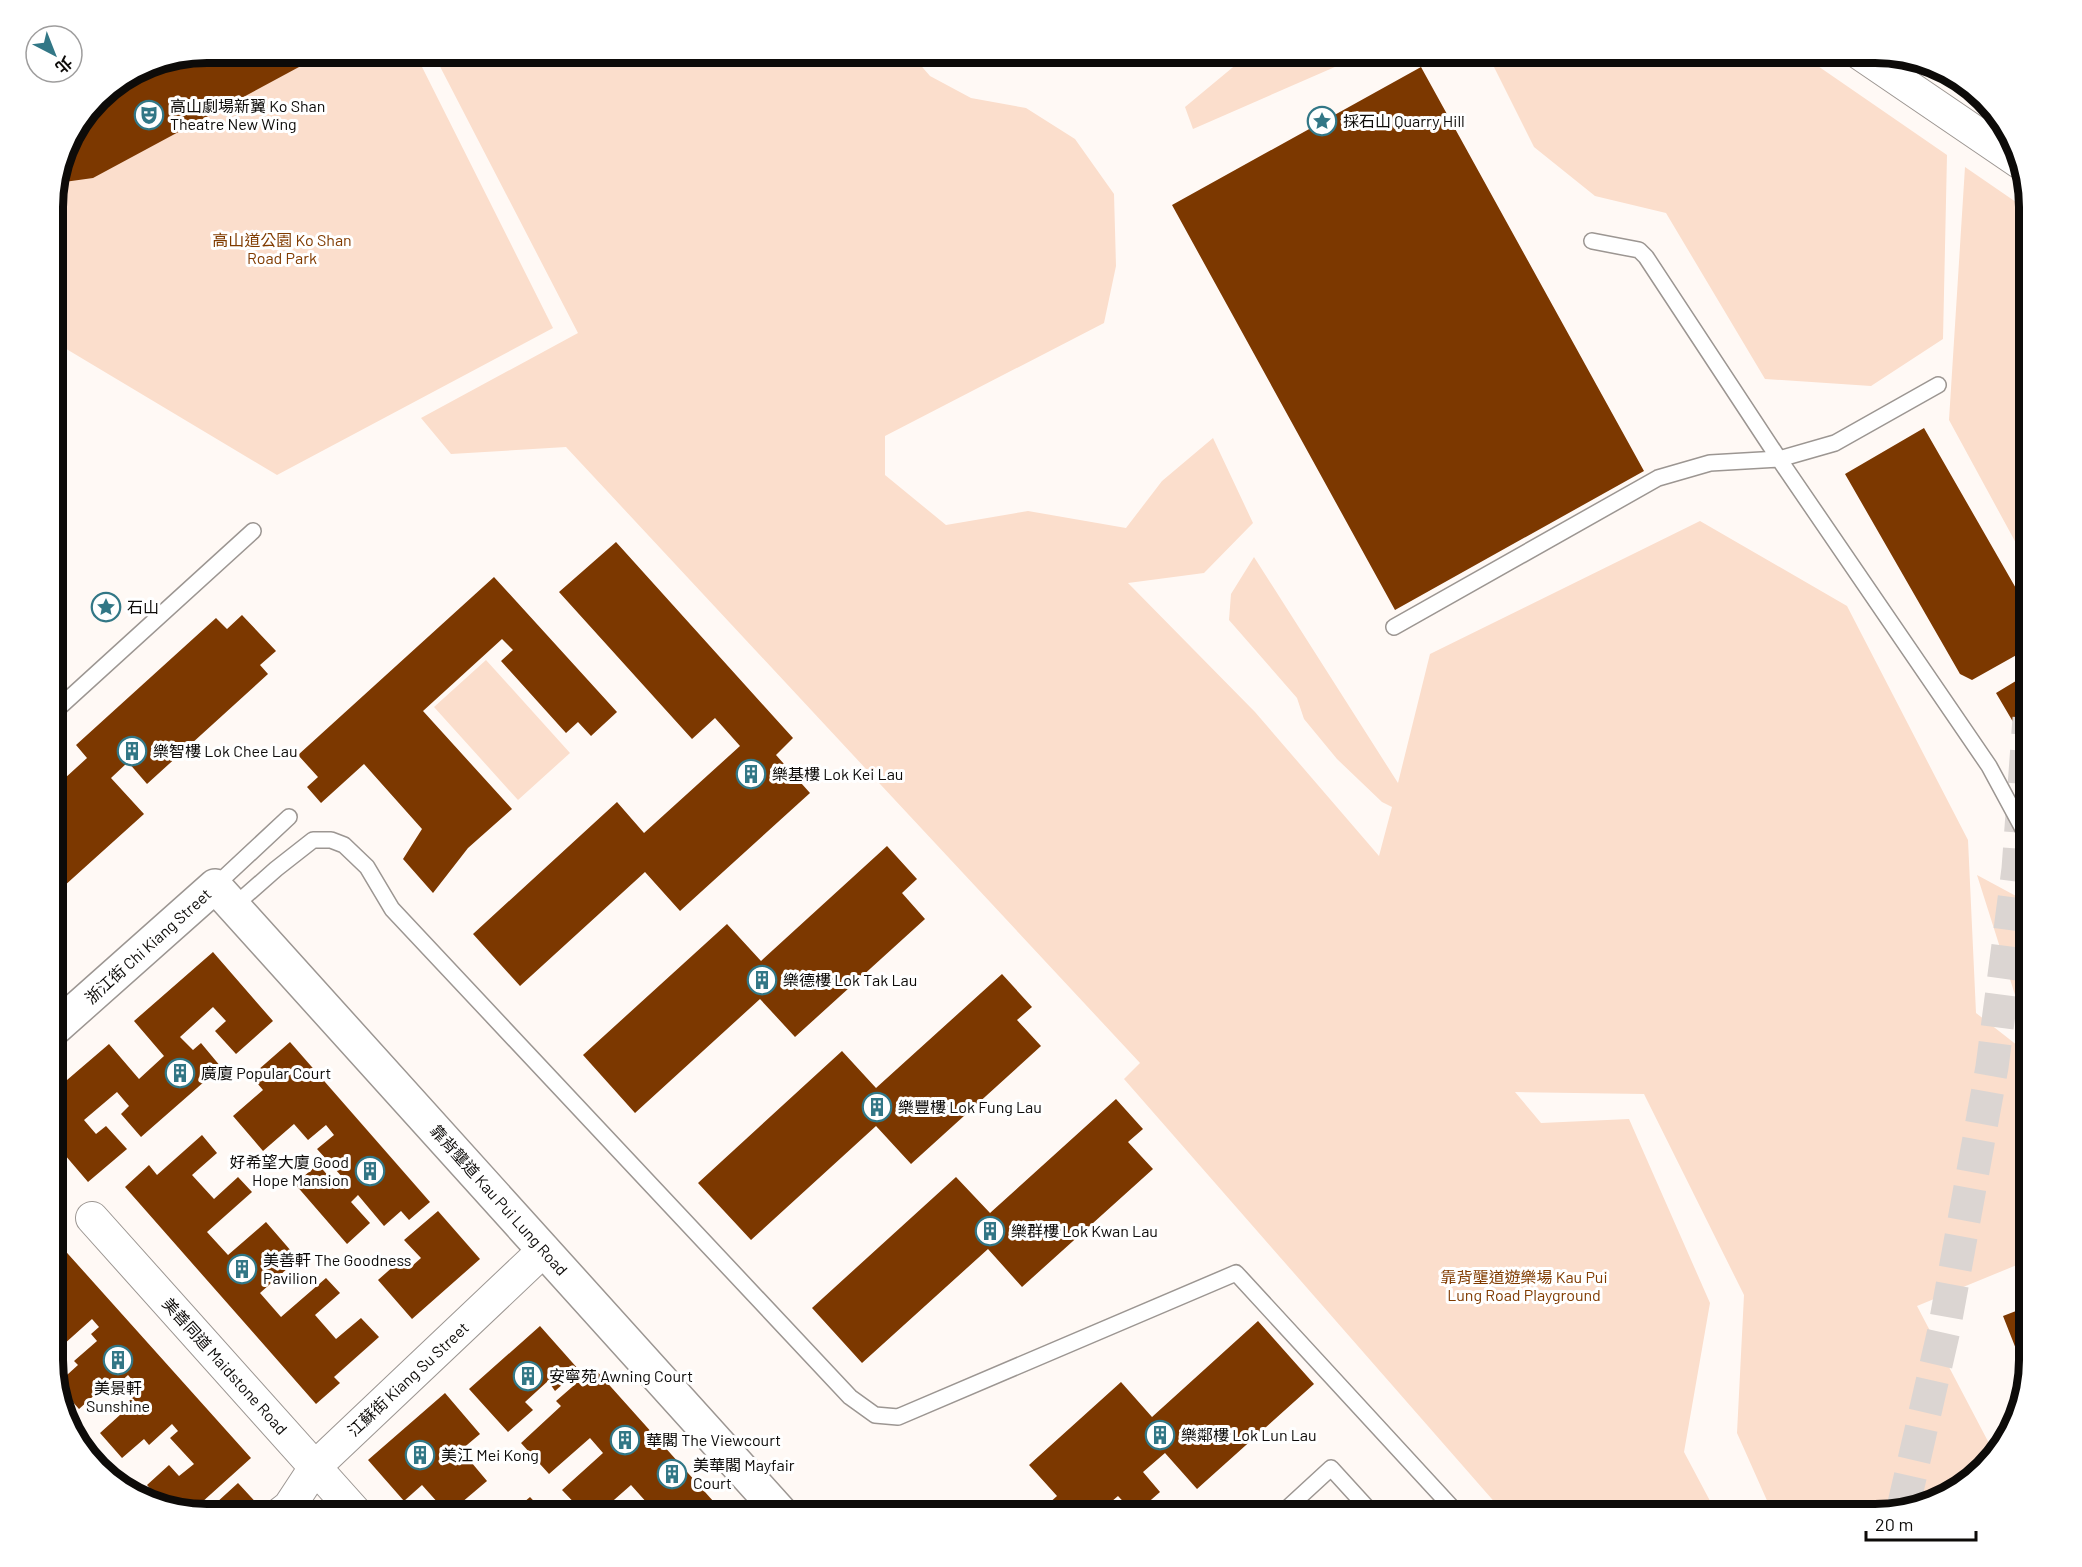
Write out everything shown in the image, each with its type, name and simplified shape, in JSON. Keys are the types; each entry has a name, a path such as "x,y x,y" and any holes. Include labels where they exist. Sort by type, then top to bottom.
{"street":[{"path":"1875,63 2009,155"},
{"name":"浙江街 Chi Kiang Street","path":"63,1022 225,896"},
{"name":"靠背壟道 Kau Pui Lung Road","path":"225,896 772,1504"},
{"name":"美善同道 Maidstone Road","path":"92,1218 348,1504"},
{"name":"江蘇街 Kiang Su Street","path":"291,1504 316,1466 544,1250"}],"lane":[{"path":"1592,241 1639,250 1646,257 1779,459 1989,766 2019,820"},
{"path":"1394,627 1658,478 1710,463 1779,459 1835,443 1938,385"},
{"path":"63,704 253,531"},
{"path":"225,896 289,817"},
{"path":"225,896 276,869 313,840 331,840 344,845 367,867 400,918 850,1397 874,1415 898,1417 1236,1273 1448,1504"},
{"path":"1293,1504 1331,1468 1363,1504"}],"green space":[{"name":"高山道公園 Ko Shan Road Park","path":"207,63 420,63 553,328 277,475 63,347 63,198 71,161 82,135 112,99 135,82 161,71 188,64"},
{"name":"靠背壟道遊樂場 Kau Pui Lung Road Playground","path":"438,63 919,63 930,76 971,98 1026,108 1075,139 1114,194 1116,266 1104,323 885,436 885,475 946,525 1028,511 1126,528 1162,481 1213,438 1253,523 1204,573 1128,583 1255,712 1379,856 1392,807 1382,802 1337,759 1304,719 1297,698 1229,620 1231,594 1254,557 1398,783 1430,654 1700,521 1847,606 1968,840 1976,1013 2019,1047 2019,1264 1917,1306 1990,1446 1989,1448 1977,1462 1955,1480 1939,1489 1903,1501 1884,1504 1769,1504 1737,1433 1744,1295 1644,1094 1515,1092 1541,1123 1629,1119 1710,1303 1684,1452 1712,1504 1496,1504 1124,1079 1140,1063 566,447 451,454 421,418 578,333"},
{"path":"1238,63 1344,63 1193,129 1185,107"},
{"path":"1492,63 1814,63 1947,155 1943,339 1871,386 1765,379 1666,213 1595,196 1534,147"},
{"path":"1965,167 2019,204 2019,549 1949,420"},
{"path":"486,660 570,753 518,800 434,707"},
{"path":"1977,875 2019,898 2019,1007"}],"building":[{"name":"高山劇場新翼 Ko Shan Theatre New Wing","path":"306,63 93,178 65,182 78,143 93,119 112,99 135,82 161,71 188,64"},
{"path":"1421,67 1644,471 1395,610 1172,205"},
{"path":"1924,428 2019,594 2019,654 1972,680 1960,674 1845,474"},
{"name":"樂基樓 Lok Kei Lau","path":"616,542 793,738 776,755 810,793 680,911 645,872 520,986 473,934 617,802 644,833 740,746 715,718 692,739 559,592"},
{"path":"494,577 617,712 591,736 578,722 566,733 501,661 513,650 502,639 423,711 512,809 468,848 433,893 403,859 422,829 364,764 321,803 307,787 318,777 298,755"},
{"name":"樂智樓 Lok Chee Lau","path":"242,615 276,651 260,665 268,674 147,784 128,762 111,778 144,814 63,887 63,780 87,758 76,745 216,618 227,629"},
{"path":"2019,679 2019,732 1996,693"},
{"name":"樂德樓 Lok Tak Lau","path":"887,846 917,879 902,893 925,919 795,1037 760,999 635,1113 583,1055 727,924 761,961"},
{"name":"廣廈 Popular Court","path":"213,952 273,1021 236,1054 215,1031 226,1021 213,1007 180,1037 193,1050 201,1043 221,1067 141,1137 121,1114 129,1106 117,1092 84,1120 96,1134 106,1126 127,1149 88,1182 63,1153 63,1083 109,1044 139,1079 164,1056 134,1021"},
{"name":"樂豐樓 Lok Fung Lau","path":"1002,974 1032,1007 1017,1020 1041,1046 911,1164 876,1126 751,1240 698,1183 842,1051 876,1088"},
{"path":"290,1042 430,1202 409,1220 401,1211 384,1226 358,1195 351,1202 370,1223 347,1244 295,1184 318,1164 336,1185 344,1179 317,1149 334,1135 326,1125 308,1140 294,1124 263,1151 233,1116 263,1090 251,1076"},
{"name":"樂群樓 Lok Kwan Lau","path":"1116,1099 1143,1129 1128,1142 1153,1169 1022,1287 988,1249 862,1363 812,1308 956,1177 990,1213"},
{"name":"美善軒 The Goodness Pavilion","path":"202,1135 217,1153 192,1175 214,1199 238,1177 252,1192 207,1232 228,1255 266,1222 298,1259 260,1293 281,1317 326,1278 340,1293 315,1315 336,1339 361,1318 379,1337 334,1377 340,1383 316,1404 125,1187 149,1165 157,1175"},
{"path":"438,1211 480,1259 412,1319 378,1280 404,1257 412,1266 421,1258 404,1240"},
{"path":"63,1248 251,1458 200,1504 161,1496 154,1493 147,1485 169,1465 179,1476 194,1464 170,1438 178,1431 172,1424 149,1445 144,1439 122,1458 100,1433 121,1414 118,1410 141,1390 128,1375 105,1396 100,1390 79,1409 68,1396 64,1377 78,1365 74,1361 97,1341 91,1334 99,1327 92,1319 63,1345"},
{"path":"2019,1310 2019,1357 2003,1316"},
{"name":"樂鄰樓 Lok Lun Lau","path":"1258,1321 1314,1384 1197,1489 1165,1453 1143,1472 1160,1492 1146,1504 1126,1504 1118,1496 1109,1504 1048,1504 1057,1496 1029,1465 1121,1382 1152,1417"},
{"name":"安寧苑 Awning Court","path":"540,1326 579,1370 555,1391 548,1381 525,1402 533,1410 508,1432 469,1389"},
{"name":"華閣 The Viewcourt","path":"594,1368 716,1504 648,1504 631,1485 609,1504 575,1504 562,1490 603,1453 590,1438 549,1474 521,1443 561,1406 556,1401"},
{"name":"美江 Mei Kong","path":"445,1393 480,1434 461,1450 487,1481 460,1504 439,1504 422,1485 404,1501 368,1460"},
{"path":"238,1483 257,1504 215,1504"},
{"path":"530,1497 537,1504 522,1504"}],"tunnel":[{"path":"1905,1501 1944,1330 1992,1067 2019,855"}],"place":[{"name":"高山劇場新翼 Ko Shan Theatre New Wing","path":"149,115"},
{"name":"採石山 Quarry Hill","path":"1322,121"},
{"name":"石山","path":"106,607"},
{"name":"樂智樓 Lok Chee Lau","path":"132,751"},
{"name":"樂基樓 Lok Kei Lau","path":"751,774"},
{"name":"樂德樓 Lok Tak Lau","path":"762,980"},
{"name":"廣廈 Popular Court","path":"180,1073"},
{"name":"樂豐樓 Lok Fung Lau","path":"877,1107"},
{"name":"好希望大廈 Good Hope Mansion","path":"370,1171"},
{"name":"樂群樓 Lok Kwan Lau","path":"990,1231"},
{"name":"美善軒 The Goodness Pavilion","path":"242,1269"},
{"name":"美景軒 Sunshine","path":"118,1360"},
{"name":"安寧苑 Awning Court","path":"528,1376"},
{"name":"樂鄰樓 Lok Lun Lau","path":"1160,1435"},
{"name":"華閣 The Viewcourt","path":"625,1440"},
{"name":"美江 Mei Kong","path":"420,1455"},
{"name":"美華閣 Mayfair Court","path":"672,1474"}]}
